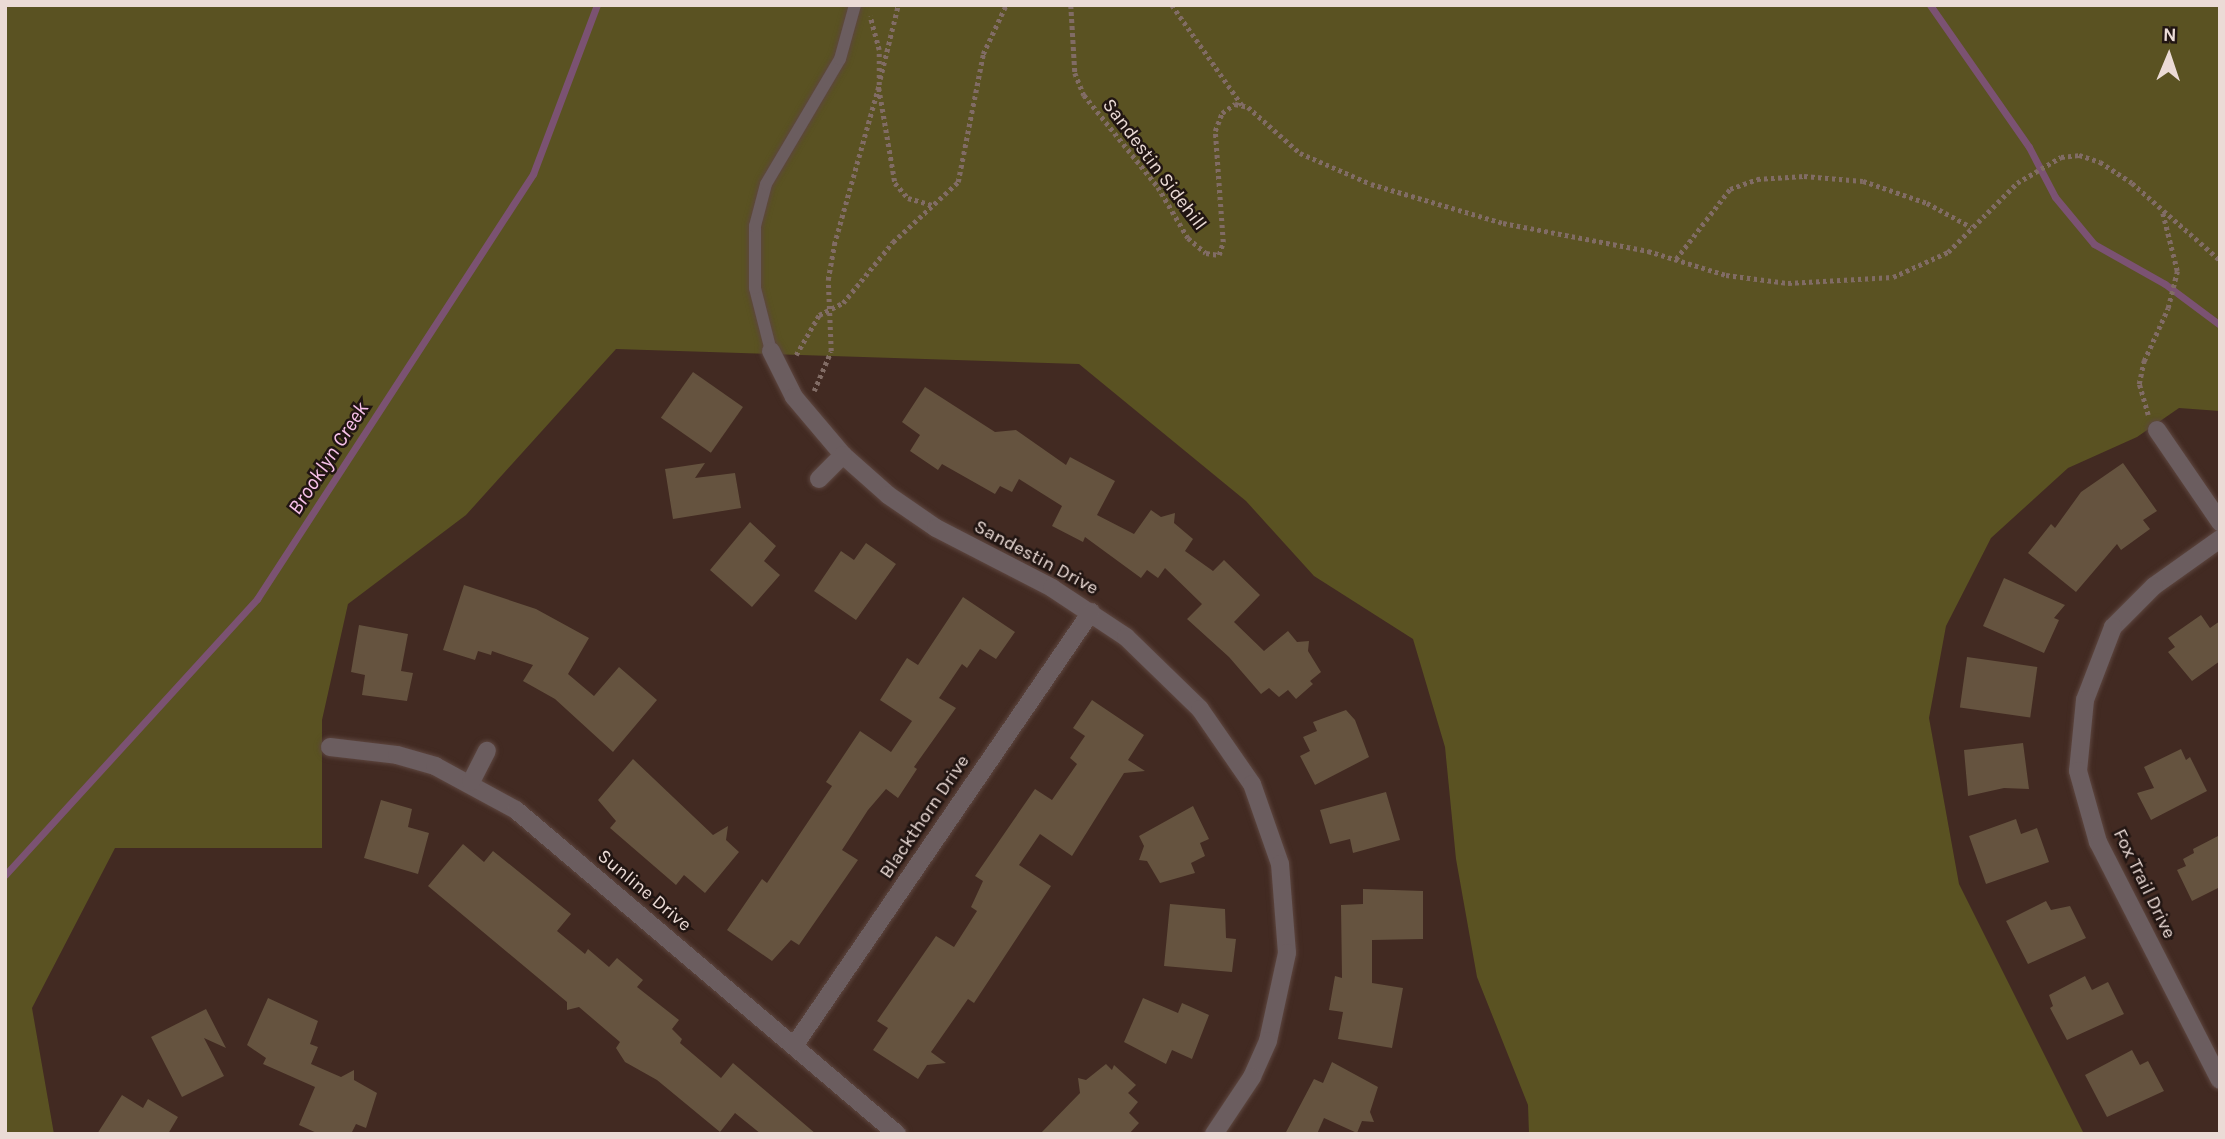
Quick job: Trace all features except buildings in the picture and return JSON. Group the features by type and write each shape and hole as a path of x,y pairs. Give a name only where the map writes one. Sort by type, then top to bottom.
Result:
{"street":[{"name":"Sandestin Drive","path":"771,351 780,375 803,408 844,455 888,495 936,528 1091,612 1168,675 1229,746 1268,821 1280,864 1287,908 1280,998 1252,1077 1214,1134"},
{"path":"2157,430 2220,522"},
{"path":"819,479 844,455"},
{"name":"Fox Trail Drive","path":"2220,539 2154,586 2113,627 2085,701 2078,771 2098,842 2220,1080"},
{"name":"Blackthorn Drive","path":"794,1046 1091,612"},
{"name":"Sunline Drive","path":"330,747 397,755 471,782 516,810 897,1134"},
{"path":"471,782 487,751"}],"lane":[{"path":"771,351 755,288 755,226 766,184 840,59 855,5"}],"path":[{"path":"867,5 878,50 879,85 895,183 908,198 933,205"},
{"path":"803,408 827,368 833,329 828,281 834,245 879,85 898,5"},
{"path":"780,375 820,315 843,303 893,242 958,182 983,54 1006,5"},
{"name":"Sandestin Sidehill","path":"1071,5 1075,73 1084,95 1158,187 1188,238 1206,253 1219,255 1223,243 1215,131 1222,113 1235,104 1242,106"},
{"path":"1172,5 1242,106 1300,153 1371,184 1516,226 1676,260 1726,275 1788,283 1893,277 1948,253 2017,183 2061,157 2079,155 2100,162 2220,260"},
{"path":"1676,260 1730,189 1757,179 1804,176 1863,181 1927,203 1972,227"},
{"path":"2157,430 2143,406 2139,384 2144,360 2175,292 2177,271 2162,210"}],"shaded area":[{"path":"5,5 2220,5 2220,411 2179,408 2137,437 2068,468 1991,538 1946,626 1929,718 1959,884 2084,1134 1529,1134 1528,1105 1477,977 1456,859 1445,747 1413,639 1314,576 1246,501 1079,364 616,349 466,515 348,604 322,720 322,848 115,848 32,1008 54,1134 5,1134"}],"waterway":[{"name":"Brooklyn Creek","path":"5,875 257,599 533,174 597,5"},
{"path":"1930,5 2029,147 2055,197 2094,244 2165,284 2220,325"}]}
